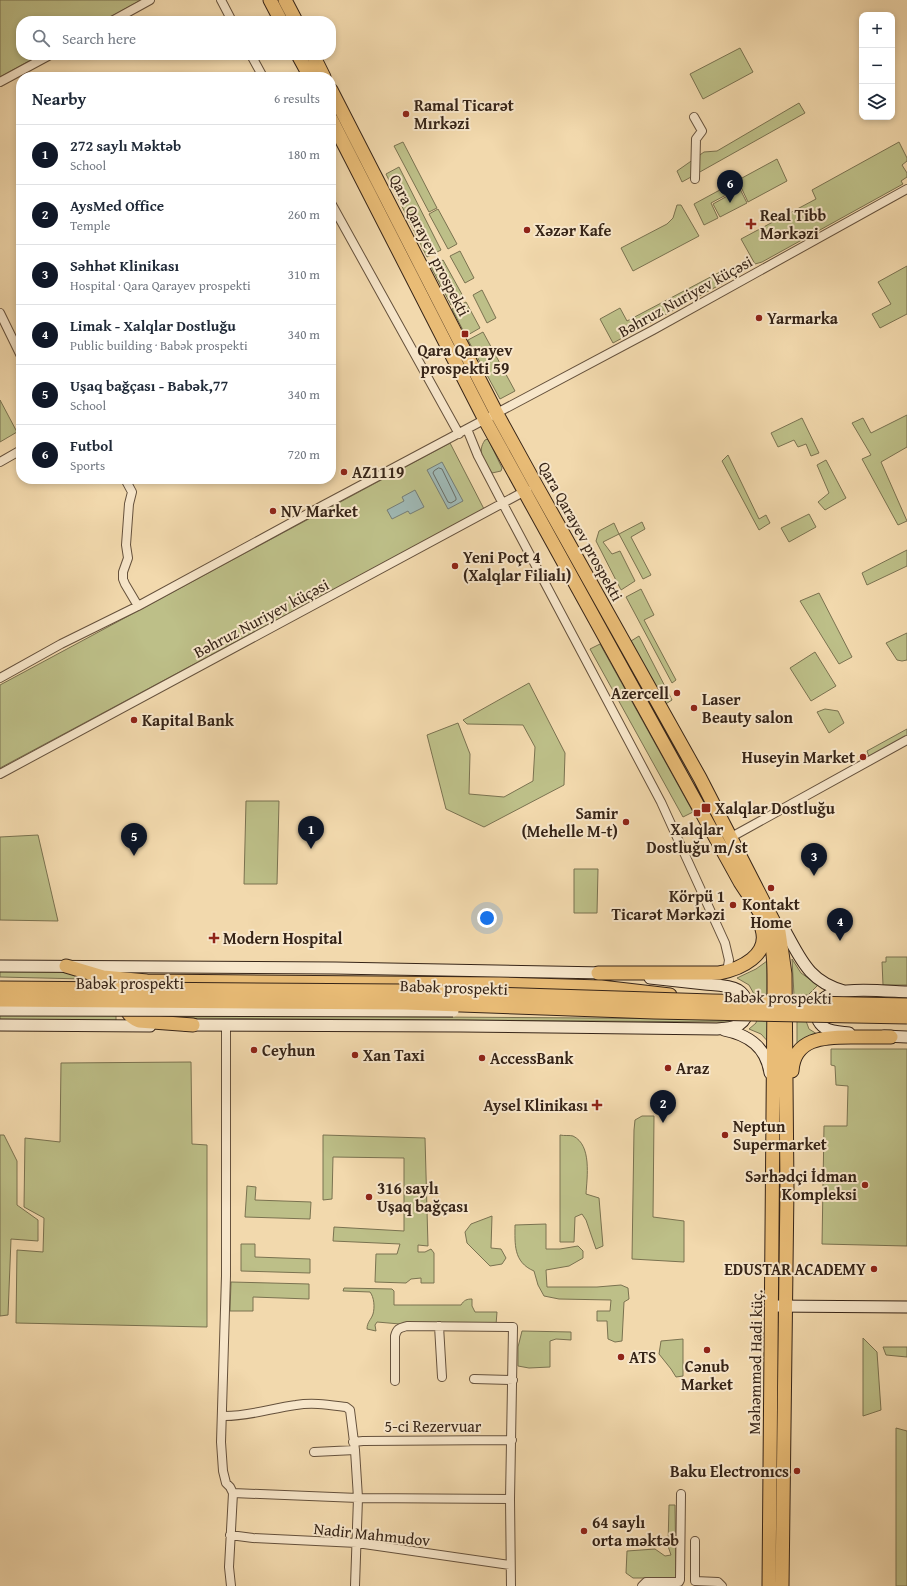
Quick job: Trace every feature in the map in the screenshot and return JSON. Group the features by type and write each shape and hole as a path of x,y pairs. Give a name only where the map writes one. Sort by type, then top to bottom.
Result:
{"main road":[{"path":"270,0 278,16"},
{"path":"285,0 293,16"},
{"path":"301,60 307,72"},
{"path":"316,60 322,72"},
{"name":"Qara Qarayev prospekti","path":"336,100 497,414 530,488 740,882 769,932 780,993"},
{"name":"Qara Qarayev prospekti","path":"336,129 485,420 530,488 696,771 746,866 779,932 785,967 780,993"},
{"path":"746,866 766,896 805,966 825,984 844,991"},
{"path":"598,972 719,973 741,967 750,961 760,951 764,940 762,928 740,882"},
{"path":"784,929 790,973 791,1163 787,1188"},
{"name":"Babək prospekti","path":"0,966 335,968 598,972 719,985 738,990 743,994 748,1004 746,1016 739,1025 732,1028 717,1029"},
{"path":"66,966 103,977 147,980 601,987 636,990 712,1001"},
{"path":"147,980 133,984 126,992 124,1007 131,1017 139,1021 194,1025"},
{"name":"Babək prospekti","path":"0,988 387,991 712,1001 857,1010 907,1017"},
{"path":"844,991 827,995 819,1002 816,1013 820,1024 825,1028 838,1032 891,1037"},
{"name":"Babək prospekti","path":"844,991 907,992"},
{"name":"Məhəmməd Hadi küç.","path":"769,1586 779,1306 787,1188 786,1030 780,993"},
{"name":"Məhəmməd Hadi küç.","path":"780,993 774,1096 779,1306 782,1586"},
{"name":"Babək prospekti","path":"0,1000 404,1002 654,1012 857,1010 907,1004"},
{"path":"0,1010 654,1012"},
{"path":"857,1010 907,1022"},
{"path":"0,1025 120,1027 194,1025 461,1026 717,1029 738,1033 760,1048 767,1058 774,1096"},
{"path":"791,1073 794,1058 797,1053 812,1042 828,1038 907,1037"},
{"path":"779,1306 907,1307"}],"street":[{"path":"121,16 150,0"},
{"path":"221,0 229,16"},
{"path":"19,72 41,60"},
{"path":"254,60 260,72"},
{"path":"0,82 16,73"},
{"path":"694,117 702,131 696,139 695,179"},
{"name":"Bəhruz Nuriyev küçəsi","path":"485,420 740,282 907,189"},
{"path":"336,212 459,434"},
{"path":"0,313 16,346"},
{"path":"0,678 61,644 138,606 322,506 485,420"},
{"path":"467,430 478,456 661,802 725,943 729,960 727,972"},
{"path":"0,462 16,453"},
{"path":"128,484 132,492 129,504 126,545 128,558 123,572 123,579 138,606"},
{"name":"Bəhruz Nuriyev küçəsi","path":"0,774 530,488"},
{"path":"736,835 907,740"},
{"path":"718,813 736,835 766,896"},
{"path":"226,1025 226,1276 222,1471 226,1483 233,1493 229,1567 231,1586"},
{"path":"395,1381 396,1331 400,1328 407,1326 513,1327 510,1499 511,1586"},
{"path":"439,1326 442,1377"},
{"path":"474,1379 513,1380"},
{"path":"222,1416 239,1415 296,1404 313,1403 346,1407 351,1413 358,1498 355,1586"},
{"name":"5-ci Rezervuar","path":"314,1452 354,1446 512,1440"},
{"path":"233,1493 358,1498 510,1499"},
{"path":"679,1582 681,1494"},
{"name":"Nadir Mahmudov","path":"230,1535 253,1538 357,1543 510,1565"},
{"path":"695,1541 695,1581"},
{"path":"642,1586 646,1582 695,1581 718,1582 722,1586"}],"green space":[{"path":"0,0 141,0 112,16 16,16 16,60 31,60 0,77"},
{"path":"740,48 753,72 703,99 690,74"},
{"path":"799,103 805,113 682,182 677,171 704,152 717,151"},
{"path":"403,142 437,208 429,212 394,146"},
{"path":"899,142 907,158 907,161 902,165 907,173 907,177 901,181 903,184 762,262 755,264 741,239 816,199 812,190"},
{"path":"777,159 787,181 748,202 741,187 711,203 718,218 704,225 694,204"},
{"path":"399,167 441,250 427,257 386,174"},
{"path":"740,189 747,203 720,217 713,204"},
{"path":"677,205 681,205 699,236 633,271 621,248 667,224 673,218"},
{"path":"438,209 457,244 448,249 429,214"},
{"path":"460,251 474,278 465,283 450,256"},
{"path":"443,260 464,298 451,305 431,267"},
{"path":"907,266 907,314 880,328 872,314 891,304 878,282"},
{"path":"720,272 725,282 613,343 600,319 620,308 627,321"},
{"path":"482,290 496,318 487,323 473,295"},
{"path":"466,302 480,328 466,336 452,309"},
{"path":"483,332 515,391 500,399 468,340"},
{"path":"0,400 16,433 0,442"},
{"path":"907,415 907,447 881,462 907,521 898,525 862,459 871,455 852,423 863,418 871,433"},
{"path":"802,418 819,453 811,456 806,444 798,447 794,440 778,447 771,433"},
{"path":"488,439 502,468 501,471 492,473 482,457 482,445 485,440"},
{"path":"450,443 484,509 0,768 0,685"},
{"path":"728,455 759,519 766,515 770,523 759,530 722,461"},
{"path":"826,460 846,498 825,510 818,502 829,493 817,465"},
{"path":"809,514 816,527 789,542 781,528"},
{"path":"642,522 645,529 631,537 651,575 643,579 619,534"},
{"path":"614,523 619,534 603,542 612,554 620,551 635,581 621,590 596,541 599,531"},
{"path":"907,550 907,566 867,585 862,573"},
{"path":"641,589 654,615 644,620 676,680 672,683 626,597"},
{"path":"819,593 852,657 839,664 800,601"},
{"path":"907,633 907,660 897,660 886,643"},
{"path":"639,636 672,700 664,705 631,641"},
{"path":"600,644 693,812 683,817 590,649"},
{"path":"815,652 836,686 811,701 790,668"},
{"path":"529,683 565,753 564,785 484,827 446,809 427,735 458,723 470,754 469,794 504,797 533,781 535,747 523,725 467,724 463,720"},
{"path":"825,709 838,711 844,723 829,733 817,712"},
{"path":"907,729 907,737 869,757 867,751"},
{"path":"246,801 279,801 277,884 244,884"},
{"path":"38,835 58,921 0,920 0,837"},
{"path":"574,869 598,869 597,913 574,913"},
{"path":"886,957 907,957 907,985 883,985 882,962 886,962"},
{"path":"792,959 801,973 818,985 808,995 794,995"},
{"path":"767,961 767,994 754,994 749,985 737,978 756,969"},
{"path":"0,971 63,971 84,979 0,977"},
{"path":"0,1015 116,1015 116,1022 0,1020"},
{"path":"135,1015 738,1019 735,1022 172,1018"},
{"path":"757,1019 771,1020 772,1046 761,1034 749,1029 756,1023"},
{"path":"797,1021 806,1021 809,1029 817,1034 797,1048"},
{"name":"Sərhədçi İdman Kompleksi","path":"831,1049 907,1049 907,1246 822,1244 824,1126 847,1126 848,1086 836,1085 835,1066 831,1065"},
{"path":"191,1062 192,1144 207,1145 207,1327 16,1323 17,1250 43,1252 44,1218 24,1207 25,1138 60,1142 61,1063"},
{"path":"642,1116 654,1116 653,1217 684,1221 684,1262 632,1259 634,1130 635,1120"},
{"path":"0,1135 4,1135 17,1161 17,1205 38,1220 38,1241 11,1239 8,1315 0,1316"},
{"path":"323,1135 425,1138 428,1246 418,1245 418,1252 425,1252 431,1249 434,1253 434,1283 421,1283 421,1278 411,1279 406,1283 375,1282 376,1254 397,1254 400,1244 333,1241 334,1227 404,1231 404,1158 333,1157 332,1199 323,1200"},
{"path":"560,1135 573,1136 579,1140 586,1154 586,1194 599,1198 603,1246 596,1249 586,1220 582,1214 575,1217 574,1242 560,1242"},
{"path":"247,1186 256,1187 255,1200 311,1202 310,1219 245,1217"},
{"path":"492,1216 491,1248 501,1249 506,1258 502,1264 490,1266 467,1243 465,1232 471,1224"},
{"path":"546,1224 546,1249 560,1249 578,1246 583,1251 583,1258 569,1266 546,1270 547,1287 597,1287 621,1285 628,1288 629,1299 624,1302 622,1341 615,1342 608,1339 607,1321 597,1321 597,1311 610,1311 611,1300 559,1299 544,1296 538,1285 534,1271 522,1263 515,1246 515,1225"},
{"path":"241,1244 255,1244 255,1257 310,1259 310,1273 241,1271"},
{"path":"231,1282 309,1284 309,1299 253,1297 253,1311 230,1311"},
{"path":"344,1288 392,1289 394,1291 394,1305 461,1305 466,1300 472,1299 472,1306 475,1312 497,1312 496,1325 400,1324 377,1322 375,1325 376,1331 367,1329 374,1311 374,1302 370,1292 343,1291"},
{"path":"522,1331 571,1332 571,1340 556,1339 550,1341 550,1367 529,1368 518,1366 518,1347"},
{"path":"863,1338 877,1352 881,1410 863,1416"},
{"path":"683,1339 683,1376 676,1377 659,1354 661,1341"},
{"path":"883,1347 907,1347 907,1357 886,1355"},
{"path":"896,1428 907,1431 907,1586 896,1586"},
{"path":"669,1505 675,1505 676,1578 633,1578 626,1573 627,1551 655,1549 665,1556 671,1555 668,1546"}],"water":[{"path":"442,462 463,501 448,509 427,470"},
{"path":"415,490 424,507 410,514 408,511 392,519 387,510 404,501 402,497"}],"place":[{"name":"Ramal Ticarət Mırkəzi","path":"406,114"},
{"name":"Futbol","path":"730,203"},
{"name":"Real Tibb Mərkəzi","path":"751,224"},
{"name":"Xəzər Kafe","path":"527,230"},
{"name":"Yarmarka","path":"759,318"},
{"name":"Qara Qarayev prospekti 59","path":"465,334"},
{"name":"AZ1119","path":"344,472"},
{"name":"NV Market","path":"273,511"},
{"name":"Yeni Poçt 4 (Xalqlar Filialı)","path":"455,566"},
{"name":"Azercell","path":"677,693"},
{"name":"Laser Beauty salon","path":"694,708"},
{"name":"Kapital Bank","path":"134,720"},
{"name":"Huseyin Market","path":"863,757"},
{"name":"Xalqlar Dostluğu","path":"706,808"},
{"name":"Xalqlar Dostluğu m/st","path":"697,813"},
{"name":"Samir (Mehelle M-t)","path":"626,822"},
{"name":"272 saylı Məktəb","path":"311,849"},
{"name":"Uşaq bağçası - Babək,77","path":"134,856"},
{"name":"Səhhət Klinikası","path":"814,876"},
{"name":"Kontakt Home","path":"771,888"},
{"name":"Körpü 1 Ticarət Mərkəzi","path":"733,905"},
{"name":"Modern Hospital","path":"214,938"},
{"name":"Limak - Xalqlar Dostluğu","path":"840,941"},
{"name":"Ceyhun","path":"254,1050"},
{"name":"Xan Taxi","path":"355,1055"},
{"name":"AccessBank","path":"482,1058"},
{"name":"Araz","path":"668,1068"},
{"name":"Aysel Klinikası","path":"597,1105"},
{"name":"AysMed Office","path":"663,1123"},
{"name":"Neptun Supermarket","path":"725,1135"},
{"name":"Sərhədçi İdman Kompleksi","path":"865,1185"},
{"name":"316 saylı Uşaq bağçası","path":"369,1197"},
{"name":"EDUSTAR ACADEMY","path":"874,1269"},
{"name":"Cənub Market","path":"707,1350"},
{"name":"ATS","path":"621,1357"},
{"name":"Baku Electronıcs","path":"797,1471"},
{"name":"64 saylı orta məktəb","path":"584,1531"}]}
